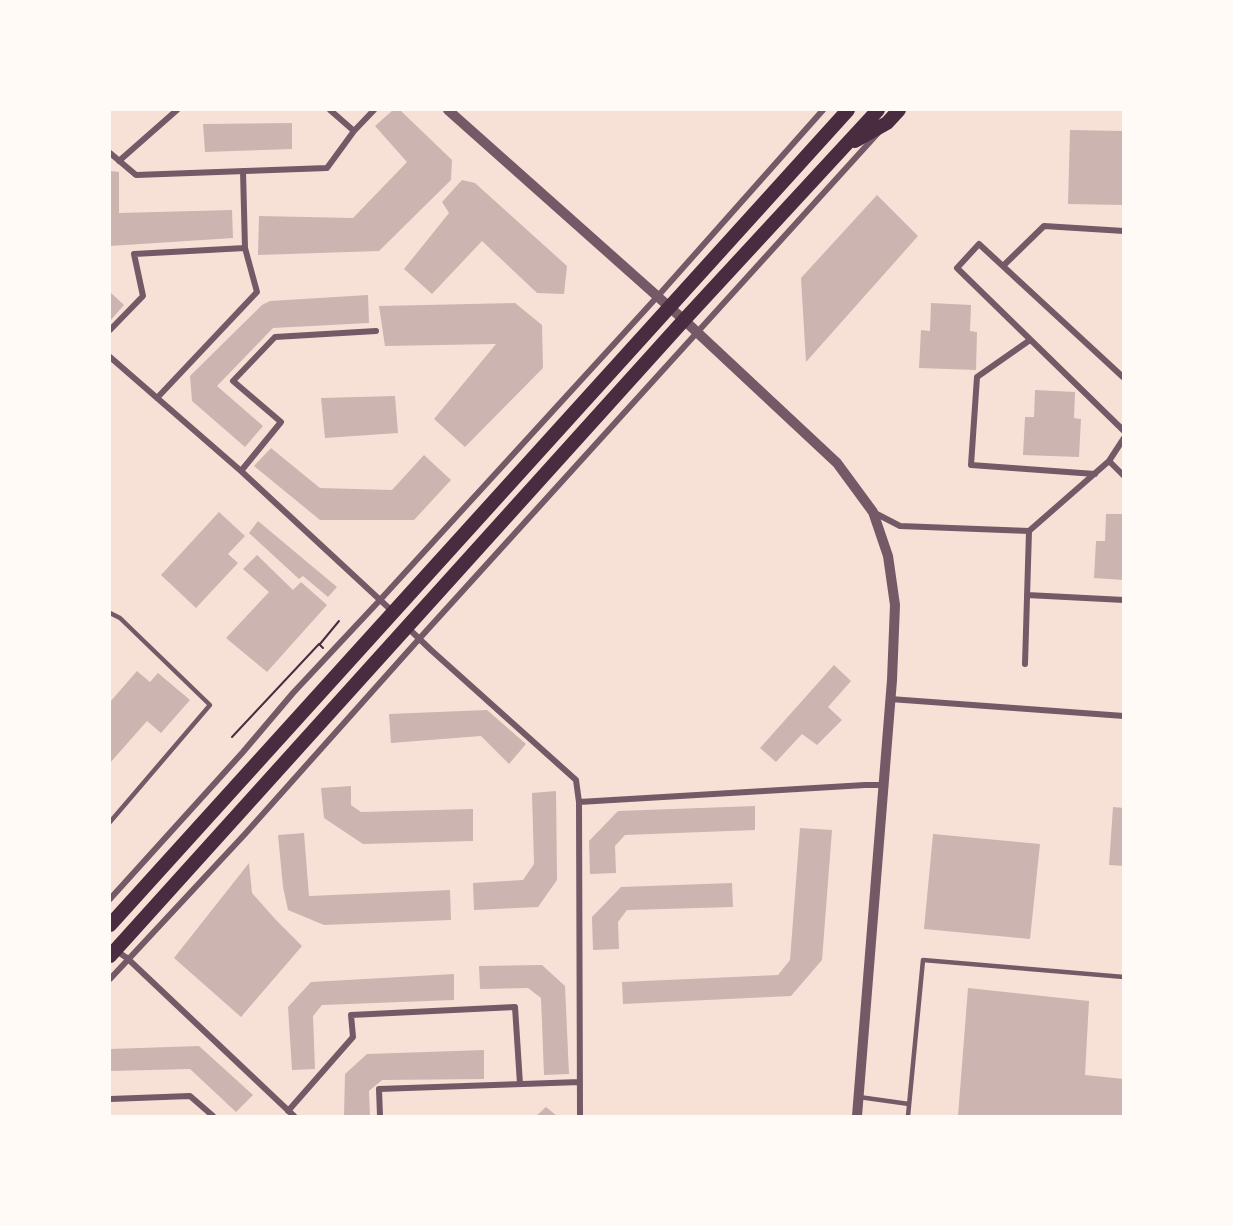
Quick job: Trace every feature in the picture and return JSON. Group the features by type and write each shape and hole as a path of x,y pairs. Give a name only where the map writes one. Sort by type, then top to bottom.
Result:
{"main road":[{"path":"110,925 848,110"},
{"path":"112,953 684,320 878,110"},
{"path":"845,147 887,123 899,110"}],"street":[{"path":"119,161 177,110"},
{"path":"330,110 354,131"},
{"path":"110,153 136,175 327,168 354,131 374,110"},
{"path":"448,110 684,320 837,463 873,512 888,556 895,605 890,699 857,1116"},
{"path":"110,899 243,752 293,693 657,297 823,110"},
{"path":"110,979 245,834 887,123"},
{"path":"157,398 257,292 245,248 243,171"},
{"path":"1003,266 1044,226 1124,231"},
{"path":"1124,378 979,243 957,268 1124,430"},
{"path":"110,330 143,296 134,255 245,248"},
{"path":"241,471 281,422 233,381 274,337 376,331"},
{"path":"1030,340 977,377 971,465 1095,474"},
{"path":"110,357 241,471 393,612"},
{"path":"873,512 900,526 1029,531 1109,461 1124,438"},
{"path":"1109,461 1124,476"},
{"path":"1025,664 1029,531"},
{"path":"1027,595 1124,600"},
{"path":"407,627 576,780 579,802 580,1116"},
{"path":"890,699 1124,716"},
{"path":"579,802 883,785"},
{"path":"112,953 128,958 294,1116"},
{"path":"288,1111 352,1037 351,1015 515,1007 520,1084"},
{"path":"380,1116 379,1089 580,1082"},
{"path":"110,1099 190,1096 213,1116"}],"lane":[{"path":"110,613 120,618 210,705 110,822"},
{"path":"908,1116 923,960 1124,977"},
{"path":"859,1097 909,1104"}],"path":[{"path":"319,644 339,621"}],"building":[{"path":"393,110 400,110 452,160 451,180 379,251 258,255 259,216 353,218 407,162 375,126"},
{"path":"292,123 292,149 205,152 203,124"},
{"path":"1070,130 1124,131 1124,205 1068,204"},
{"path":"110,171 119,172 119,213 232,210 233,238 110,246"},
{"path":"462,180 475,183 567,266 564,294 537,293 482,241 432,294 404,269 449,213 442,202"},
{"path":"877,195 918,236 806,362 801,278"},
{"path":"110,292 124,305 110,321"},
{"path":"368,295 369,323 273,328 217,386 263,426 245,447 192,401 190,376 262,305 270,301"},
{"path":"515,303 542,325 543,368 465,447 434,419 496,344 385,346 379,306"},
{"path":"931,303 971,305 970,331 977,332 976,370 919,368 921,330 930,331"},
{"path":"1035,390 1075,392 1074,418 1081,419 1079,457 1023,455 1025,417 1034,417"},
{"path":"395,396 398,433 325,438 321,398"},
{"path":"271,448 320,488 392,490 424,455 451,480 414,520 320,520 254,466"},
{"path":"219,512 245,536 228,554 238,563 196,608 161,575"},
{"path":"1106,514 1124,514 1124,580 1094,578 1096,541 1105,541"},
{"path":"258,521 337,587 328,597 303,576 299,579 249,533"},
{"path":"257,555 293,590 301,582 327,605 267,672 226,638 269,592 243,569"},
{"path":"834,665 851,681 828,707 842,720 817,745 802,734 776,762 760,748"},
{"path":"137,671 150,682 158,673 190,700 161,733 147,721 110,763 110,702"},
{"path":"487,710 526,744 509,764 481,736 391,743 389,714"},
{"path":"351,786 351,805 361,812 473,809 473,841 363,844 324,818 321,788"},
{"path":"556,791 557,880 538,907 474,910 473,883 523,880 534,864 532,793"},
{"path":"755,806 755,830 625,835 615,846 616,873 590,874 589,841 618,811"},
{"path":"1113,807 1124,808 1124,866 1109,865"},
{"path":"800,828 832,830 822,960 791,996 623,1004 622,982 778,975 790,960"},
{"path":"304,833 309,896 450,890 451,920 324,925 288,910 283,887 278,835"},
{"path":"933,834 1040,844 1030,939 924,929"},
{"path":"249,863 252,893 302,946 241,1017 174,958"},
{"path":"732,883 733,907 627,910 618,922 619,949 593,950 592,917 621,887"},
{"path":"542,965 565,986 569,1074 544,1075 541,998 528,988 480,989 479,966"},
{"path":"454,974 454,1000 322,1005 313,1016 315,1069 292,1070 288,1007 311,982"},
{"path":"968,988 1089,1001 1085,1075 1124,1079 1124,1116 958,1116"},
{"path":"199,1046 253,1095 236,1112 190,1069 110,1071 110,1049"},
{"path":"484,1050 484,1079 382,1080 369,1091 370,1116 344,1116 345,1074 367,1054"},
{"path":"546,1107 557,1116 536,1116"}]}
